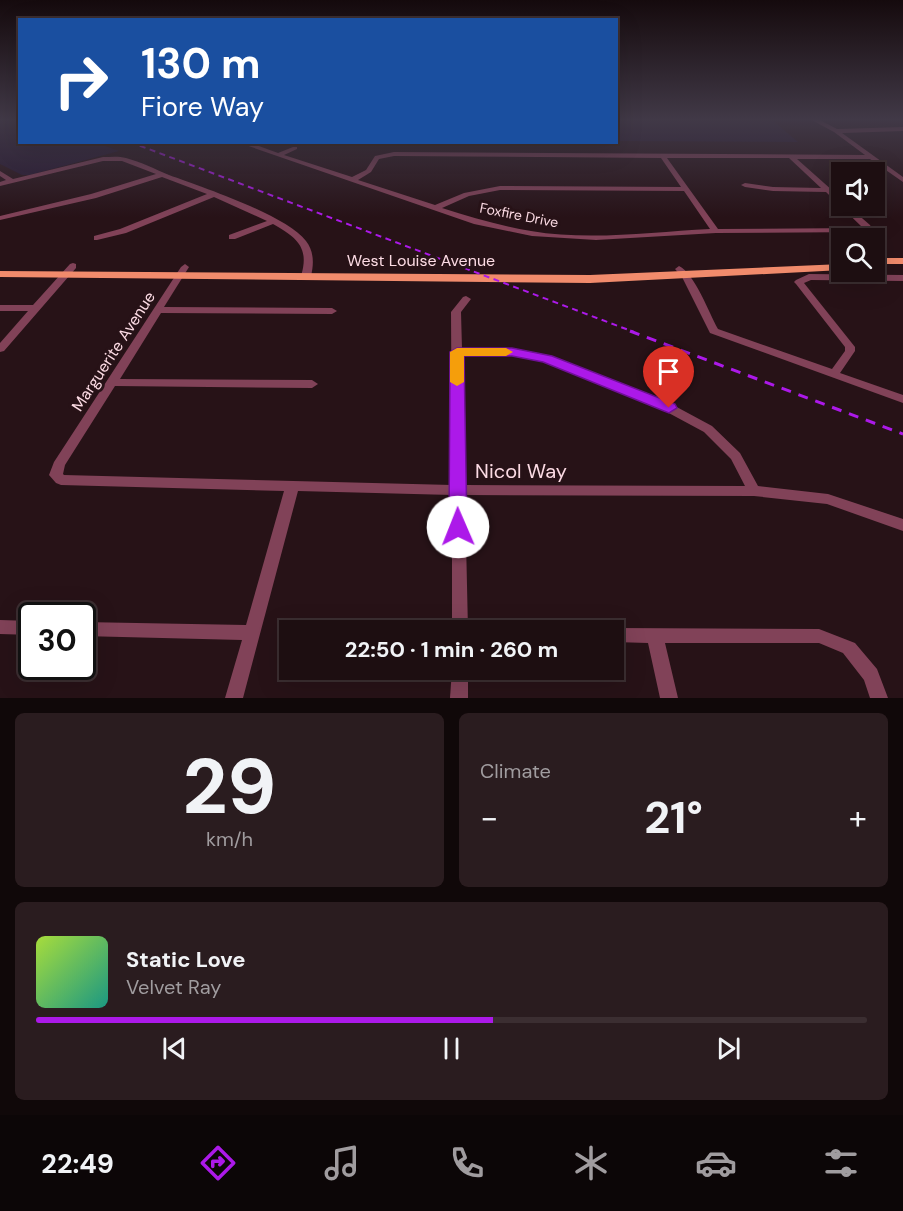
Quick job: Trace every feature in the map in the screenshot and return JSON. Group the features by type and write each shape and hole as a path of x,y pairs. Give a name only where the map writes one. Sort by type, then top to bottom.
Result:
{"main road":[{"name":"West Louise Avenue","path":"682,272 760,262 831,261"},
{"path":"885,261 903,261"},
{"name":"West Louise Avenue","path":"0,265 69,270 307,272 590,279 682,272 831,267"},
{"path":"885,268 903,268"},
{"name":"West Louise Avenue","path":"0,274 69,270"}],"street":[{"name":"Foxfire Drive","path":"268,152 500,228 554,237 596,238 716,231 866,230 867,226 856,216"},
{"path":"278,155 286,152"},
{"path":"864,152 903,180"},
{"path":"352,180 369,171 377,157 383,155 872,157"},
{"path":"662,155 716,231"},
{"path":"791,157 831,194"},
{"path":"0,184 96,160 116,158 274,220 294,233 302,242 309,257 307,272"},
{"path":"0,173 12,181"},
{"path":"0,218 93,196 160,175"},
{"path":"746,185 772,189 827,190"},
{"path":"435,208 448,200 471,192 500,188 685,189"},
{"path":"97,238 123,231 212,195"},
{"path":"232,237 274,220"},
{"path":"0,349 69,270"},
{"name":"Marguerite Avenue","path":"68,452 183,271"},
{"path":"682,272 714,331 903,399"},
{"path":"834,374 850,351 850,347 800,285 801,279 809,277 903,278"},
{"path":"460,620 456,312 466,299"},
{"path":"0,308 34,308"},
{"path":"159,310 332,311"},
{"path":"457,352 512,352 547,359 669,408 708,429 736,456 754,491"},
{"path":"112,382 312,384"},
{"name":"Nicol Way","path":"68,452 56,475 61,480 457,490 754,491 828,499 903,525"},
{"path":"234,698 292,487"},
{"path":"0,627 18,628"},
{"path":"96,629 252,633"},
{"path":"624,635 819,636 849,648 871,675 879,698"},
{"path":"655,636 669,698"},
{"path":"459,698 460,680"}],"shaded area":[{"path":"0,152 117,152 30,175 22,175 0,164"}],"railway":[{"path":"155,152 634,332"},
{"path":"630,331 903,434"}],"slow traffic":[{"path":"457,382 457,352 506,352"}],"route":[{"path":"458,527 457,352 512,352 547,359 669,408"}]}
